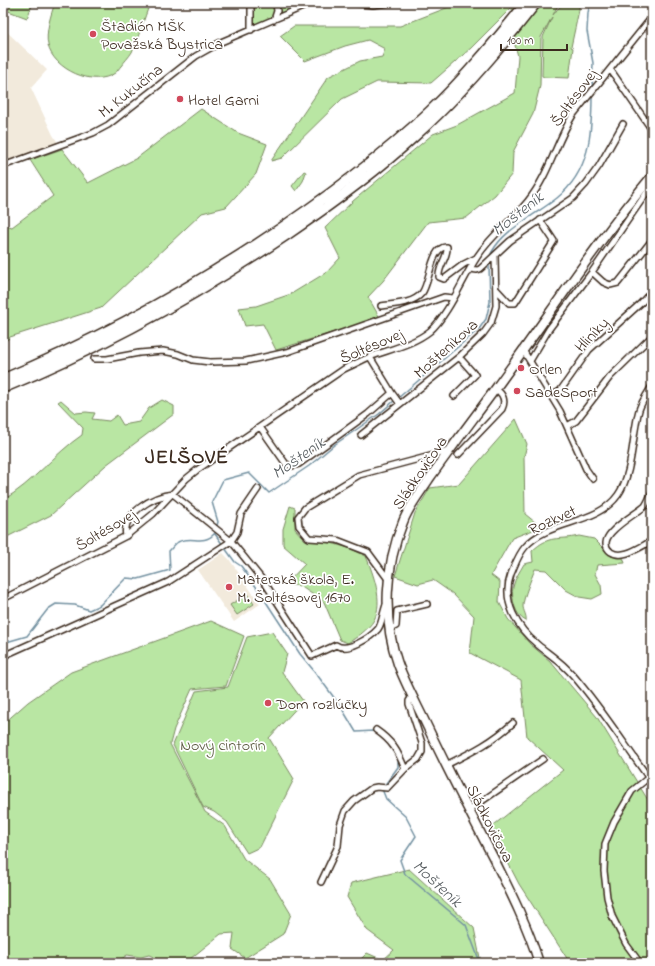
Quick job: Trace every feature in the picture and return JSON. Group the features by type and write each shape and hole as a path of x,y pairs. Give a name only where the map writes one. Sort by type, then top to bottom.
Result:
{"highway":[{"path":"3,388 83,351 157,314 245,262 318,213 365,178 415,136 454,99 492,51 526,3"},
{"path":"3,379 79,344 152,307 211,273 277,231 334,191 386,150 437,104 492,51 536,3"}],"main road":[{"name":"Sládkovičova","path":"539,963 519,909 412,697 398,663 390,629 388,601 389,580 396,544 404,518 415,499 619,217 652,176"}],"street":[{"path":"251,3 251,30"},
{"path":"274,20 277,11 276,3"},
{"name":"M. Kukučína","path":"3,166 93,133 108,125 196,56 215,45 312,3"},
{"path":"356,3 372,5 389,3"},
{"name":"Šoltésovej","path":"3,599 126,536 149,518 186,479 197,470 344,369 414,340 430,331 442,317 477,257 491,238 528,201 540,184 564,128 573,115 652,17"},
{"path":"610,69 652,130"},
{"path":"470,269 480,269 510,241 573,198 586,184 599,166 623,124"},
{"path":"530,361 549,329 592,272 652,185"},
{"path":"496,289 509,303 515,303 554,241 540,220"},
{"path":"592,272 603,282 610,285 618,283 652,240"},
{"path":"381,306 404,302 422,294 427,283 432,263 439,249 447,247 447,252 439,271 439,277 444,279 464,264 477,257"},
{"name":"Mošteníkova","path":"260,427 286,464 291,466 299,464 368,414 396,399 459,357 483,334 491,323 496,306 495,255"},
{"name":"Hliníky","path":"551,396 560,392 589,350 641,303 652,291"},
{"path":"94,360 107,360 139,353 163,351 178,354 193,360 210,362 246,361 287,352 444,297 453,298"},
{"path":"567,426 576,421 610,377 652,336"},
{"path":"523,350 551,396 567,426 586,469 593,479"},
{"path":"370,357 396,399"},
{"path":"454,396 475,375 459,357"},
{"name":"Rozkvet","path":"652,386 640,409 628,469 619,494 594,515 550,530 525,547 516,562 509,581 508,589 512,612 520,627 537,645 565,667 582,685 652,785"},
{"name":"Sládkovičova","path":"458,455 502,409 504,401 496,389"},
{"name":"Mošteníkova","path":"361,435 396,399"},
{"path":"389,580 368,552 337,540 309,538 299,526 298,517 306,508 359,475 449,451"},
{"path":"3,656 168,582 231,541 237,532 241,514 258,489"},
{"path":"652,492 646,505 617,526 611,532 606,541 607,547 612,552 624,554 652,541"},
{"path":"126,536 124,530 133,514 156,498 173,494 231,541 265,583 312,656 336,645 340,648 349,647 364,640 379,628 388,601"},
{"path":"390,629 396,626 397,611 427,604"},
{"name":"Sládkovičova","path":"321,882 338,846 340,825 345,811 354,801 372,788 387,788 405,769 418,759 422,752 422,743 409,704 412,697"},
{"path":"446,765 479,748 498,736 513,722"},
{"path":"376,730 388,739 400,754 405,769"},
{"path":"469,810 543,759"},
{"path":"640,963 626,944 612,916 607,897 604,871 606,844 614,822 632,791 648,778"}],"shaded area":[{"path":"3,28 47,70 31,88 53,135 62,149 3,169"},
{"name":"Materská škola, E. M. Šoltésovej 1670","path":"223,553 229,559 260,604 234,622 198,570"}],"green space":[{"path":"3,3 33,3 27,18 3,9"},
{"name":"Štadión MŠK Považská Bystrica","path":"55,3 150,3 131,54 116,72 106,77 96,78 76,74 58,62 51,54 47,35 50,18"},
{"path":"254,3 274,3 276,8 273,18 256,24 253,21"},
{"path":"277,3 298,6 277,16"},
{"path":"470,3 563,3 558,5 553,15 564,4 579,3 579,10 571,47 573,48 569,78 542,76 543,37 552,17 541,37 540,86 533,114 513,152 512,174 495,195 466,218 428,222 383,281 368,297 380,318 276,350 263,324 245,326 239,308 256,306 291,294 327,272 340,258 325,228 353,201 433,134 457,125 515,93 518,56 514,42 512,7 471,48 431,83 377,82 342,99 282,158 271,161 328,77 360,61 382,57 385,49 368,40 345,46 305,61 280,36 294,26 400,26 449,7"},
{"path":"201,109 238,133 267,144 256,174 226,207 202,213 101,308 10,337 3,344 3,224 12,227 53,196 30,160 62,149 88,183 137,158"},
{"path":"304,171 306,172 303,181 296,191 292,186"},
{"path":"61,400 76,413 95,413 92,419 109,421 117,415 123,425 139,422 149,408 162,400 174,406 174,414 106,465 51,515 3,539 3,500 34,477 82,435 83,428 58,402"},
{"path":"516,419 527,444 524,457 525,514 541,527 512,538 491,575 500,582 499,602 508,619 530,644 550,661 597,717 648,800 652,861 652,963 570,963 519,884 490,828 563,770 527,737 521,680 470,653 474,616 453,594 433,580 418,584 395,576 415,513 430,488 459,484"},
{"path":"290,506 295,508 295,529 305,540 331,543 349,548 366,556 372,571 378,596 377,613 369,627 348,643 340,640 324,602 300,586 286,584 305,564 283,545 283,529"},
{"path":"579,536 594,539 611,556 623,558 625,563 597,565 595,574 601,585 602,594 592,599 579,597 566,590 546,570 535,569 523,602 526,621 522,619 515,606 513,587 524,564 533,562 532,551 549,540"},
{"path":"247,594 254,604 237,615 230,605"},
{"path":"211,621 244,636 226,686 192,689 174,729 170,744 205,812 225,826 244,859 270,879 291,914 283,934 245,958 232,949 234,933 221,934 185,963 156,963 156,958 149,955 141,957 127,955 116,963 3,963 3,724 28,702 71,672"},
{"name":"Nový cintorín","path":"272,632 287,654 282,672 303,701 269,738 294,779 260,847 247,853 227,822 214,812 203,807 173,745 196,691 228,687 247,637"},
{"path":"409,869 474,928 481,963 357,963 367,953 383,960 394,950 367,930 347,897 351,883"}],"waterway":[{"name":"Mošteník","path":"590,3 587,31 593,63 592,88"},
{"name":"Mošteník","path":"489,258 495,246 508,233 557,198 576,176 583,164 590,137 592,94"},
{"name":"Mošteník","path":"398,398 479,329 486,319 490,302 489,264"},
{"name":"Mošteník","path":"216,528 218,522 212,502 223,480 249,473 269,493 309,466 334,445 379,414 395,400"},
{"name":"Mošteník","path":"215,531 215,534 223,545"},
{"path":"3,643 27,636 48,609 56,604 75,605 89,610 100,605 126,578 138,579 170,570 169,551 177,543 188,539 206,539 210,538 214,534"},
{"name":"Mošteník","path":"225,548 235,562 241,566 257,588 300,654 341,707 356,732 373,731 386,741"},
{"name":"Mošteník","path":"388,744 394,752"},
{"name":"Mošteník","path":"384,786 398,767 398,758"},
{"name":"Mošteník","path":"382,789 386,799 406,817 416,836 400,860 405,874 466,925 478,957 482,963"}],"place":[{"name":"Štadión MŠK Považská Bystrica","path":"93,34"},
{"name":"Hotel Garni","path":"180,99"},
{"name":"Orlen","path":"521,368"},
{"name":"SadeSport","path":"517,391"},
{"name":"Materská škola, E. M. Šoltésovej 1670","path":"229,587"},
{"name":"Dom rozlúčky","path":"268,703"}],"district":[{"name":"JELŠOVÉ","path":"187,456"}]}
